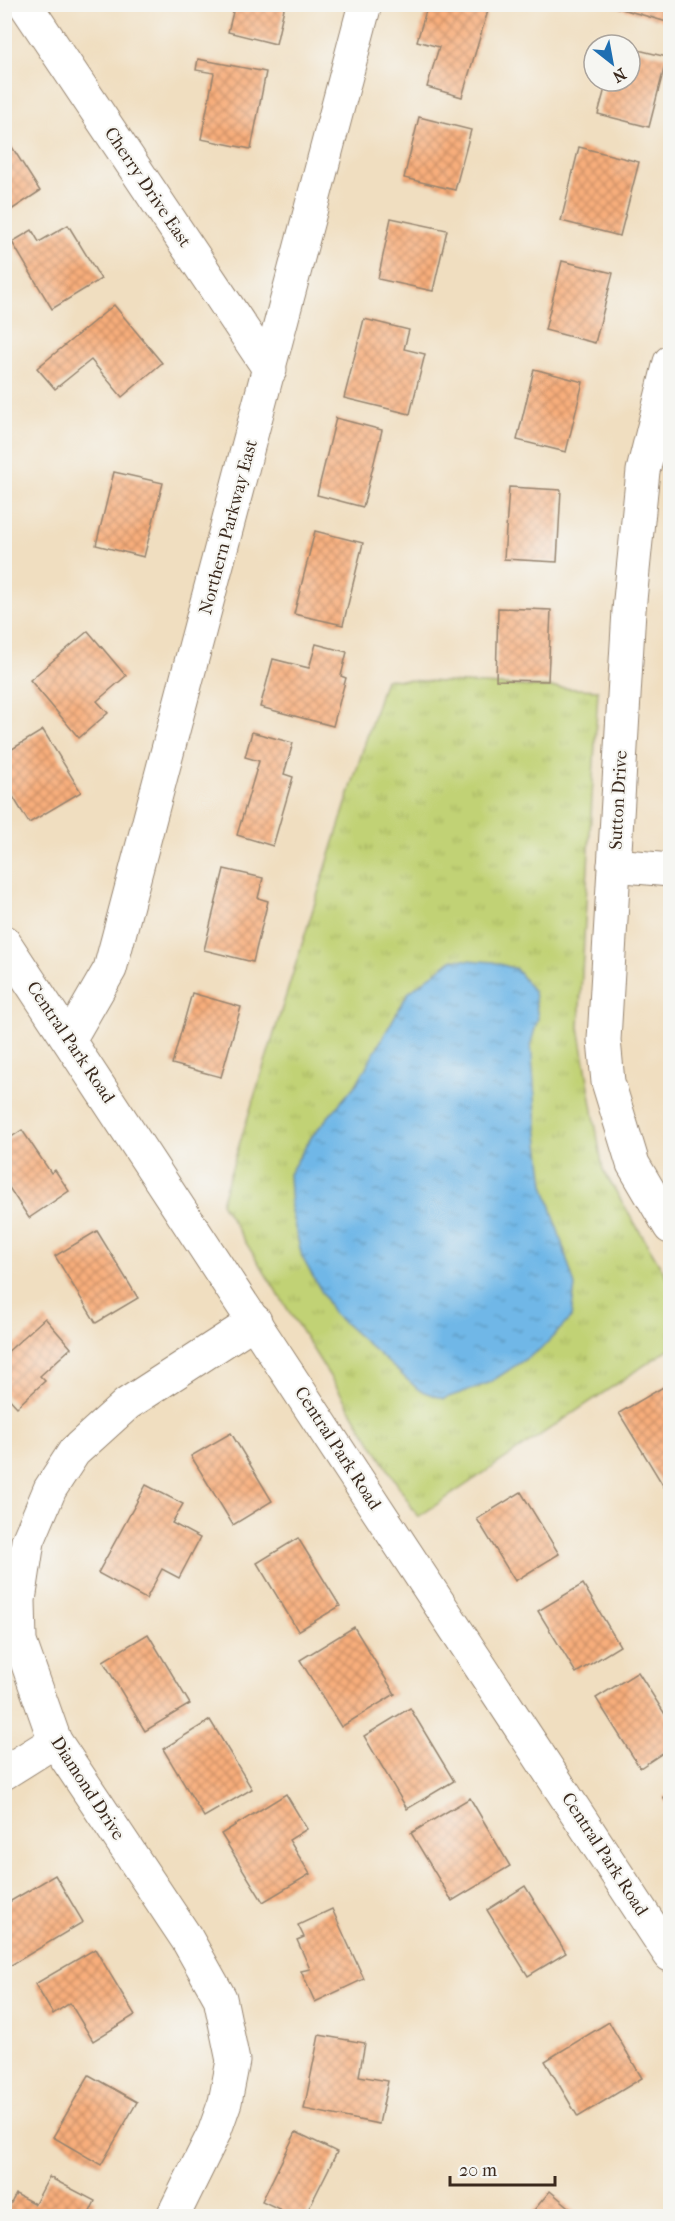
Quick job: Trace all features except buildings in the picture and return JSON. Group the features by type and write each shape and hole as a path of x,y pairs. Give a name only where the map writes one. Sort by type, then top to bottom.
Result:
{"street":[{"name":"Cherry Drive East","path":"25,4 270,370"},
{"name":"Northern Parkway East","path":"69,1040 110,969 365,4"},
{"name":"Sutton Drive","path":"670,362 643,471 629,610 604,1040 608,1082 633,1164 670,1227"},
{"path":"614,865 670,870"},
{"name":"Central Park Road","path":"4,942 670,1955"},
{"name":"Diamond Drive","path":"173,2217 214,2133 225,2102 233,2061 220,1998 187,1940 55,1741 20,1642 19,1600 28,1541 50,1489 74,1452 127,1404 255,1321"},
{"path":"4,1773 55,1741"}],"green space":[{"path":"385,679 598,690 579,1027 603,1170 670,1282 670,1348 418,1517 221,1203"}],"water":[{"path":"453,959 493,962 516,969 534,992 538,1018 531,1043 544,1184 575,1286 571,1318 541,1349 489,1383 443,1399 419,1390 334,1314 302,1257 291,1211 289,1174 312,1136 357,1083 408,993"}]}
